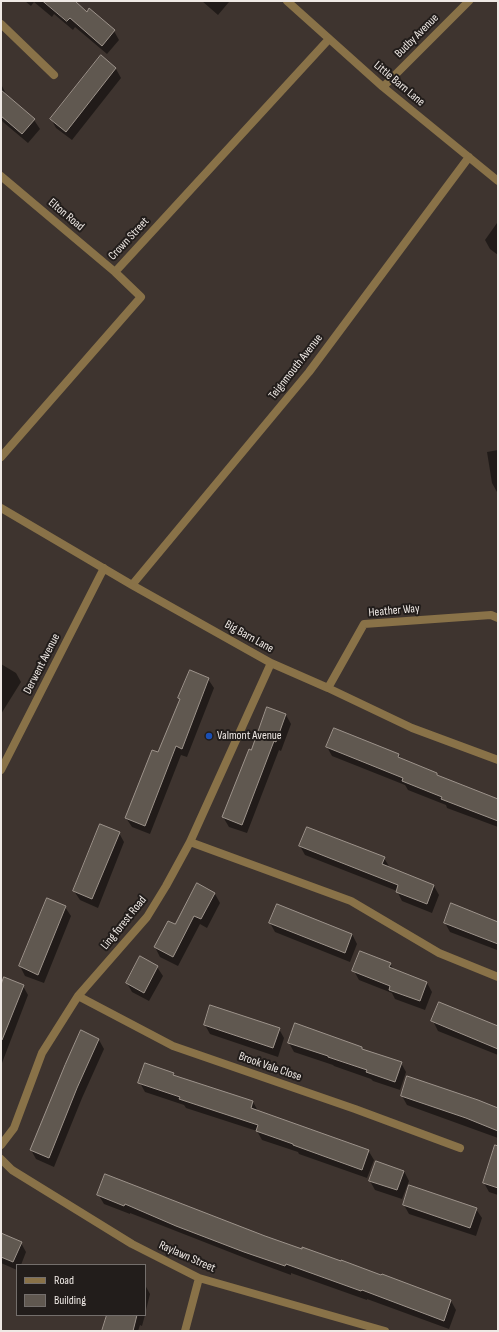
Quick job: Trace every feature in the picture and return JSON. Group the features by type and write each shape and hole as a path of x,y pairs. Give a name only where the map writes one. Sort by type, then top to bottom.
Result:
{"street":[{"name":"Little Barn Lane","path":"287,1 383,87 498,181"},
{"name":"Budby Avenue","path":"383,87 468,1"},
{"path":"1,24 54,75"},
{"name":"Crown Street","path":"1,457 141,296 115,272 329,39"},
{"name":"Teignmouth Avenue","path":"132,585 309,372 469,157"},
{"name":"Elton Road","path":"1,176 115,272"},
{"name":"Big Barn Lane","path":"1,508 132,585 271,662 412,728 498,760"},
{"name":"Derwent Avenue","path":"1,770 104,568"},
{"name":"Heather Way","path":"328,688 364,624 491,615 498,618"},
{"name":"Ling forest Road","path":"1,1145 14,1128 42,1053 78,996 147,917 166,886 190,842 271,662"},
{"path":"190,842 351,901 439,952 498,977"},
{"name":"Brook Vale Close","path":"78,996 173,1046 355,1109 460,1148"},
{"name":"Raylawn Street","path":"1,1159 12,1170 132,1244 199,1278 385,1331"},
{"path":"185,1331 199,1278"}],"building":[{"path":"43,1 75,1 87,12 89,8 115,30 102,46 70,18 67,21"},
{"path":"101,55 116,68 66,132 50,119"},
{"path":"1,90 35,119 22,134 1,116"},
{"path":"190,670 209,678 182,749 176,746 145,826 125,818 152,750 158,752 180,699 178,698"},
{"path":"267,707 286,714 276,742 274,741 242,825 222,817 249,749 251,750"},
{"path":"334,728 399,754 398,757 437,773 437,775 498,799 498,821 441,799 442,797 402,781 403,778 326,747"},
{"path":"100,824 120,832 92,899 73,891"},
{"path":"307,827 385,857 382,864 434,885 427,904 396,892 398,885 299,846"},
{"path":"197,883 215,893 201,919 194,916 173,957 154,947 168,921 175,924"},
{"path":"47,898 66,906 38,975 19,966"},
{"path":"451,903 498,922 498,944 444,923"},
{"path":"277,904 352,934 345,953 269,923"},
{"path":"360,951 391,963 389,967 427,982 420,1001 389,990 390,986 352,971"},
{"path":"140,956 158,966 144,993 126,983"},
{"path":"4,977 24,985 1,1040 1,985"},
{"path":"439,1002 498,1026 498,1049 431,1021"},
{"path":"210,1005 280,1028 273,1048 204,1025"},
{"path":"295,1023 362,1047 362,1049 402,1062 395,1082 366,1072 367,1070 288,1043"},
{"path":"81,1030 99,1039 77,1088 49,1158 30,1150"},
{"path":"145,1063 174,1073 173,1075 253,1101 251,1108 369,1150 362,1170 256,1131 258,1125 179,1099 180,1097 138,1083"},
{"path":"407,1076 498,1108 498,1131 466,1118 401,1096"},
{"path":"495,1145 498,1146 498,1188 483,1183"},
{"path":"376,1161 404,1171 397,1190 369,1181"},
{"path":"105,1174 265,1236 302,1249 302,1247 341,1260 381,1275 382,1274 451,1300 444,1321 362,1290 361,1291 286,1264 285,1266 244,1252 176,1226 125,1204 124,1206 97,1195"},
{"path":"409,1185 477,1208 470,1228 403,1205"},
{"path":"1,1233 22,1242 13,1262 1,1257"},
{"path":"107,1316 137,1316 133,1331 102,1331"}],"place":[{"name":"Valmont Avenue","path":"209,736"}]}
